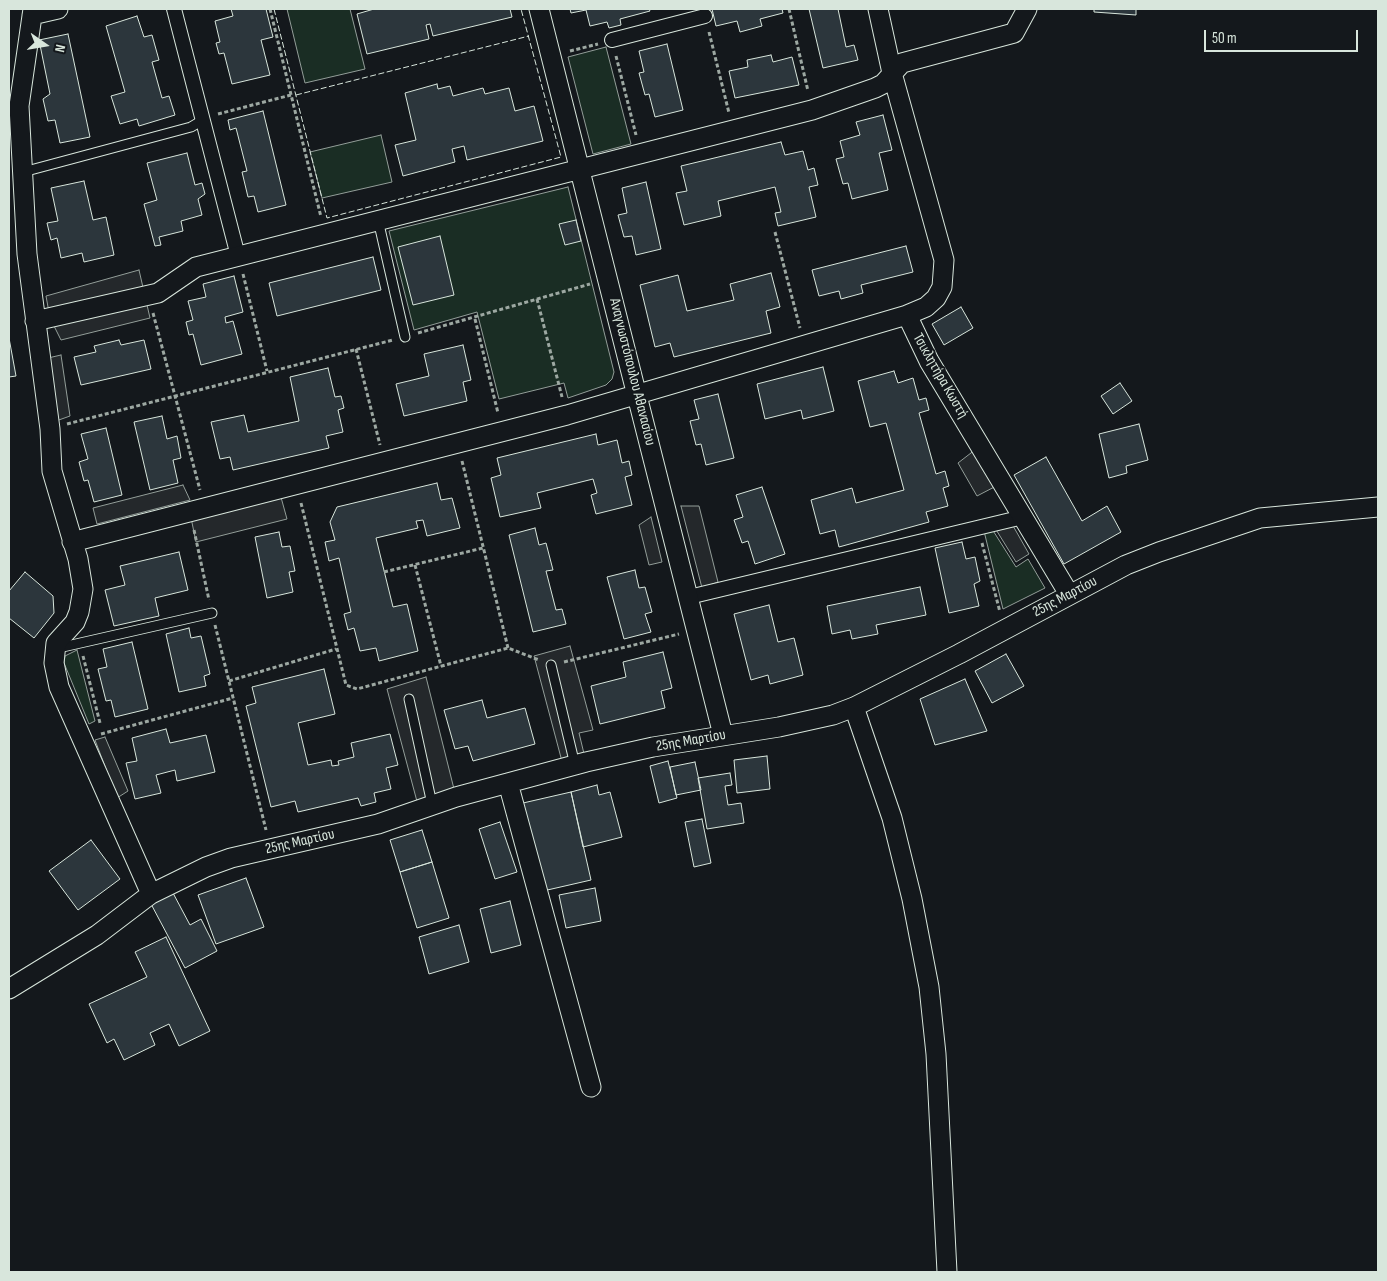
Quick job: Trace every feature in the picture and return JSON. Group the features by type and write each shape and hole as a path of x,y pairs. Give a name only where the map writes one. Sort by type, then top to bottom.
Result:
{"street":[{"path":"58,9 32,12 19,106 27,254 50,429 52,471 81,574 82,602 75,622 59,638 54,650 57,681 151,894"},
{"path":"174,9 238,256"},
{"name":"Αναγνωστόπουλου Αθανασίου","path":"539,9 723,735"},
{"name":"Τσικλητήρα Κωστή","path":"878,9 892,73 944,260 942,287 936,298 926,307 907,314 920,345 1069,594"},
{"path":"35,321 149,295 162,290 196,268 238,256 812,110 883,84 902,63 1014,32 1027,9"},
{"path":"612,40 705,16"},
{"path":"72,542 297,486 566,415 907,314"},
{"name":"25ης Μαρτίου","path":"9,989 97,935 151,894 206,867 271,848 378,824 432,804 575,765 637,750 808,721 854,707 1139,559 1260,518 1378,507"},
{"path":"689,597 1023,517"},
{"path":"854,707 892,818 912,899 929,987 936,1054 947,1272"},
{"path":"508,783 590,1087"}],"lane":[{"path":"23,172 191,127 203,120"},
{"path":"378,220 406,337"},
{"path":"54,650 212,612"},
{"path":"551,665 575,765"},
{"path":"409,699 432,804"}],"path":[{"path":"270,9 325,233"},
{"path":"789,9 812,110"},
{"path":"705,16 733,131"},
{"path":"551,55 612,40 641,155"},
{"path":"203,120 291,95"},
{"path":"775,232 804,344"},
{"path":"238,256 267,371"},
{"path":"50,429 174,395 475,319 490,312 608,279"},
{"path":"149,295 174,395 198,511 212,612 271,848"},
{"path":"537,299 566,415"},
{"path":"475,319 503,432"},
{"path":"356,349 384,462"},
{"path":"457,443 508,648"},
{"path":"297,486 346,685 357,688 508,648 551,665 697,630"},
{"path":"978,528 1005,630"},
{"path":"384,572 483,548"},
{"path":"415,565 441,666"},
{"path":"80,643 100,723"},
{"path":"229,681 336,649"},
{"path":"82,739 233,698"}],"green space":[{"path":"287,9 350,9 365,69 305,83"},
{"path":"606,47 631,144 593,154 568,57"},
{"path":"381,135 392,182 322,198 310,152"},
{"path":"568,187 614,372 612,379 606,385 568,398 564,383 499,399 477,312 414,330 389,231"},
{"path":"992,529 1016,567 1028,559 1045,588 1003,609 984,531"},
{"path":"77,650 95,721 89,724 64,663 65,656"}],"shaded area":[{"path":"139,270 150,318 61,340 50,318 46,296"},
{"path":"61,355 70,416 56,421 48,358"},
{"path":"980,446 1002,483 977,496 958,463"},
{"path":"183,485 190,500 97,524 93,508"},
{"path":"279,490 287,519 196,542 190,513"},
{"path":"681,506 699,506 718,582 702,588"},
{"path":"651,517 662,562 649,565 639,525"},
{"path":"1012,524 1029,554 1016,562 995,528"},
{"path":"570,646 593,730 579,733 586,762 564,769 534,656"},
{"path":"426,677 456,797 419,809 387,689"},
{"path":"105,737 128,791 117,798 95,740"}],"building":[{"path":"231,9 266,9 273,37 261,40 270,75 232,84 224,53 219,54 216,43 220,42 215,21 233,16"},
{"path":"374,9 510,9 512,17 433,36 430,24 426,25 429,39 367,54 357,14"},
{"path":"570,9 649,9 650,11 620,19 621,25 609,28 607,22 590,26 586,10 571,13"},
{"path":"712,9 782,9 783,13 760,19 762,26 740,32 737,21 716,26"},
{"path":"809,9 838,9 846,47 854,45 858,60 823,68"},
{"path":"1094,9 1136,9 1136,15 1094,12"},
{"path":"137,16 144,37 152,35 159,60 152,62 162,98 169,96 175,115 139,126 137,119 120,124 111,96 125,92 106,26"},
{"path":"68,34 90,137 60,143 55,120 48,121 43,99 50,94 39,40"},
{"path":"667,44 683,110 655,117 649,94 645,95 639,73 644,72 639,51"},
{"path":"771,55 773,62 792,57 799,85 735,98 729,71 748,67 747,60"},
{"path":"437,84 438,89 450,86 453,96 483,88 485,94 509,88 515,111 534,106 543,141 467,160 464,146 452,149 455,162 403,176 395,145 416,140 405,93"},
{"path":"263,111 286,205 258,212 254,196 248,197 242,172 247,171 236,128 230,130 228,120"},
{"path":"883,115 892,150 879,153 888,190 852,199 848,183 843,184 836,159 844,157 840,141 860,135 856,122"},
{"path":"781,142 785,155 803,151 808,170 814,168 818,185 809,187 816,217 778,226 775,213 781,212 775,187 718,201 721,216 684,225 676,193 687,191 681,166"},
{"path":"187,153 195,185 202,183 205,194 198,199 202,215 181,221 183,231 159,237 161,245 155,246 144,204 157,200 147,163"},
{"path":"84,181 93,220 106,217 114,255 84,262 82,253 61,258 57,238 51,240 47,223 58,221 51,188"},
{"path":"646,182 661,249 636,255 632,236 624,237 618,215 627,213 622,188"},
{"path":"576,220 581,241 565,245 559,224"},
{"path":"440,236 454,295 413,305 398,247"},
{"path":"906,246 913,272 861,285 863,293 841,299 839,291 819,296 812,270"},
{"path":"373,257 381,290 277,316 269,283"},
{"path":"771,273 780,307 766,311 771,333 674,357 670,343 655,347 640,285 678,275 687,311 734,300 730,284"},
{"path":"234,276 243,312 225,317 226,323 233,321 242,354 201,365 193,334 189,335 186,322 193,320 188,301 206,297 203,284"},
{"path":"961,307 973,328 944,345 932,324"},
{"path":"9,338 16,376 9,377"},
{"path":"119,340 121,345 144,340 151,369 81,385 74,357 96,352 94,346"},
{"path":"463,345 471,380 463,382 467,401 404,416 396,384 429,376 424,354"},
{"path":"823,367 834,411 803,419 801,410 765,419 757,384"},
{"path":"328,368 335,397 341,396 344,408 338,410 343,432 326,436 329,448 233,470 230,457 220,459 211,422 244,415 248,432 299,421 290,377"},
{"path":"894,371 898,383 913,378 919,400 926,398 929,410 919,413 936,474 945,471 949,486 943,488 948,506 926,512 929,522 839,547 835,530 820,534 811,500 852,488 856,503 904,490 886,423 870,427 858,381"},
{"path":"1120,383 1132,401 1113,414 1101,396"},
{"path":"718,394 734,458 706,465 701,444 696,445 690,421 699,419 694,400"},
{"path":"162,416 167,439 177,436 181,458 173,460 178,483 150,490 134,422"},
{"path":"1139,424 1148,460 1126,466 1127,473 1109,478 1099,434"},
{"path":"106,428 122,495 94,502 88,480 84,481 79,462 88,459 81,434"},
{"path":"596,434 598,445 617,440 622,463 629,461 632,475 625,477 632,505 596,514 591,495 597,493 593,479 537,493 541,508 500,517 491,478 501,475 497,458"},
{"path":"1046,457 1082,521 1107,506 1121,532 1064,564 1014,475"},
{"path":"437,483 441,500 452,498 460,528 427,536 423,520 416,521 418,528 376,538 393,607 407,604 418,651 379,661 376,648 360,651 354,628 348,630 344,614 351,612 339,558 329,561 325,542 335,540 330,522 337,507"},
{"path":"762,487 785,554 755,564 748,541 742,543 734,520 743,517 736,495"},
{"path":"535,528 539,545 546,543 553,570 546,571 556,610 562,609 566,624 533,632 509,535"},
{"path":"279,532 282,547 290,546 295,571 289,572 293,592 267,598 255,537"},
{"path":"962,542 966,559 975,557 980,581 974,584 979,606 949,613 935,548"},
{"path":"179,552 188,590 155,598 159,616 114,626 105,590 125,585 120,566"},
{"path":"635,570 639,588 645,587 652,612 645,614 651,632 624,639 607,577"},
{"path":"25,572 53,596 54,613 34,638 9,618 9,591"},
{"path":"920,587 926,615 876,625 878,634 852,639 850,630 832,634 827,606"},
{"path":"769,605 778,642 794,638 803,675 770,684 768,675 751,680 734,614"},
{"path":"189,628 191,638 201,636 210,674 204,676 206,686 179,692 166,634"},
{"path":"132,642 148,709 115,717 111,700 106,701 98,669 107,667 103,649"},
{"path":"663,652 672,688 661,691 665,708 600,724 591,686 626,677 623,662"},
{"path":"1006,654 1024,686 992,703 975,671"},
{"path":"324,669 335,714 298,723 308,765 331,760 332,766 339,765 338,761 354,757 351,743 390,734 398,765 386,768 391,789 374,793 376,802 361,806 358,798 298,812 295,801 271,807 246,706 256,703 252,687"},
{"path":"965,679 987,731 935,745 920,699"},
{"path":"482,700 487,718 525,708 535,744 473,761 468,746 455,749 444,710"},
{"path":"166,729 170,743 206,735 215,772 177,781 175,770 156,775 161,793 135,799 126,763 137,761 132,738"},
{"path":"767,756 770,789 737,793 734,760"},
{"path":"668,761 677,798 659,803 650,766"},
{"path":"695,762 701,790 676,795 670,767"},
{"path":"730,773 732,785 725,786 728,805 741,803 744,823 707,829 698,778"},
{"path":"597,785 599,795 610,792 622,837 583,847 571,792"},
{"path":"571,792 591,880 543,891 523,803"},
{"path":"702,819 711,863 694,867 685,822"},
{"path":"500,822 517,872 495,879 479,829"},
{"path":"422,830 432,862 400,872 390,840"},
{"path":"91,840 120,879 78,910 49,871"},
{"path":"432,862 449,918 417,928 400,872"},
{"path":"246,878 264,927 216,944 198,895"},
{"path":"595,888 601,921 566,928 559,895"},
{"path":"173,893 190,925 201,919 217,951 185,968 151,904"},
{"path":"510,901 521,945 491,953 480,909"},
{"path":"459,925 469,962 429,974 419,937"},
{"path":"166,937 210,1031 179,1046 169,1024 150,1033 155,1045 124,1060 114,1039 107,1043 89,1004 147,977 135,952"}],"fence":[{"path":"274,9 327,218 561,157 521,9"},
{"path":"296,95 529,36"}]}
